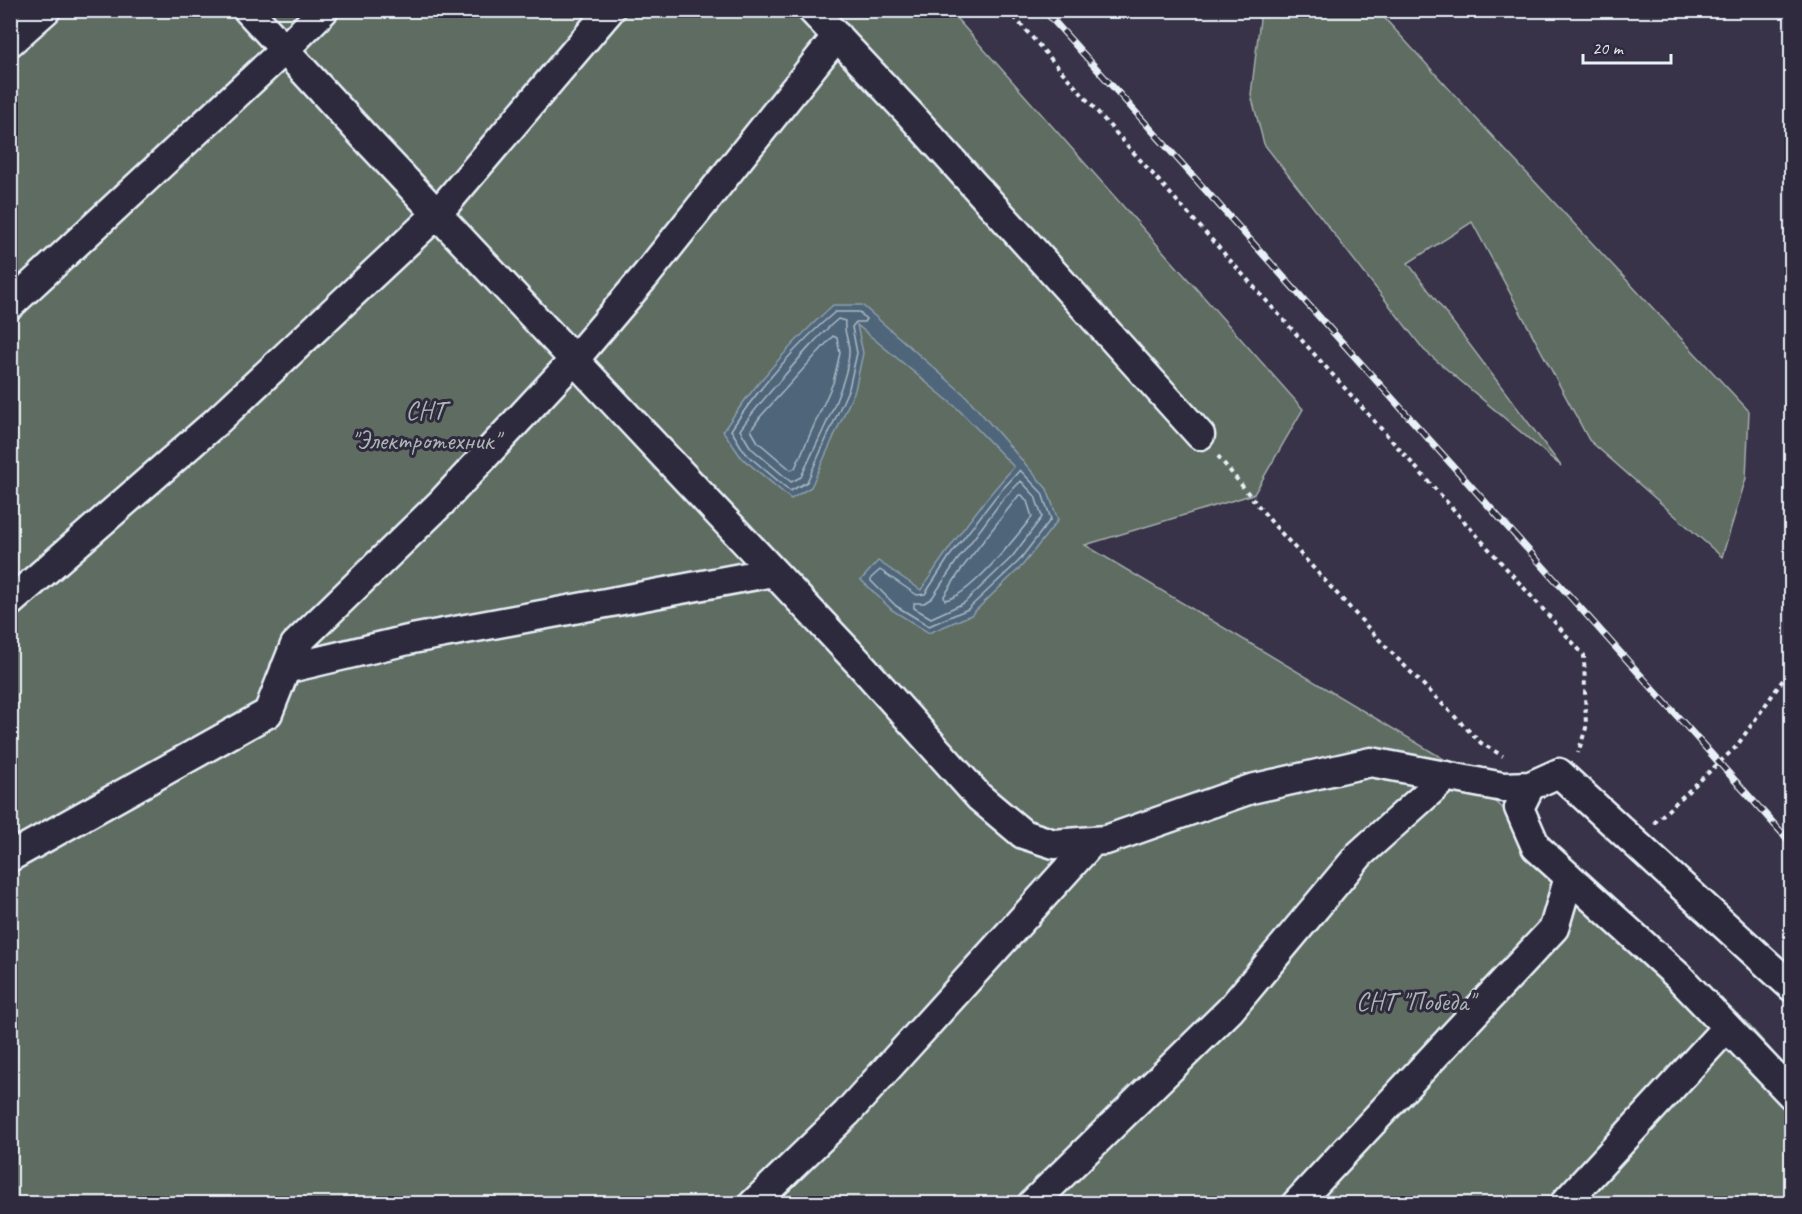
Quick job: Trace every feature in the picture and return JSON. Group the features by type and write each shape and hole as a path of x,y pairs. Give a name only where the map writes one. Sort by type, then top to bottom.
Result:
{"street":[{"path":"10,42 46,10"},
{"path":"248,10 861,665 979,797 1023,834 1054,844 1106,840 1251,789 1371,762 1503,787 1547,782 1633,842 1791,987"},
{"path":"10,305 324,10"},
{"path":"10,603 216,422 437,214 610,10"},
{"path":"812,10 916,120 1200,435"},
{"path":"10,857 267,713 295,645 441,503 574,360 647,274 837,36"},
{"path":"285,669 412,639 773,572"},
{"path":"1032,1203 1230,1010 1360,854 1447,776"},
{"path":"1547,782 1519,808 1536,847 1678,976 1791,1095"},
{"path":"753,1203 847,1113 1093,841"},
{"path":"1296,1203 1554,928 1569,877"},
{"path":"1564,1203 1727,1027"}],"path":[{"path":"1008,10 1584,655 1586,728 1547,782 1480,742 1385,646 1274,525 1200,435"},
{"path":"1633,842 1736,747 1791,667"}],"green space":[{"path":"10,11 950,11 1303,409 1254,494 1085,545 1454,765 1744,1020 1791,1072 1791,1203 11,1203"},
{"path":"1252,11 1378,11 1749,411 1746,478 1722,557 1589,440 1472,222 1408,263 1561,466 1424,350 1264,144 1251,95 1260,19"}],"water":[{"path":"833,305 862,305 966,396 1047,489 1058,520 1022,566 971,615 929,633 892,610 861,580 878,561 921,590 965,527 1014,467 957,408 857,325 863,353 855,390 811,487 791,499 741,457 723,431 774,365"}],"railway":[{"path":"1044,10 1792,844"}],"park label":[{"name":"СНТ \"Электротехник\"","path":"425,424"},
{"name":"СНТ \"Победа\"","path":"1415,1001"}]}
